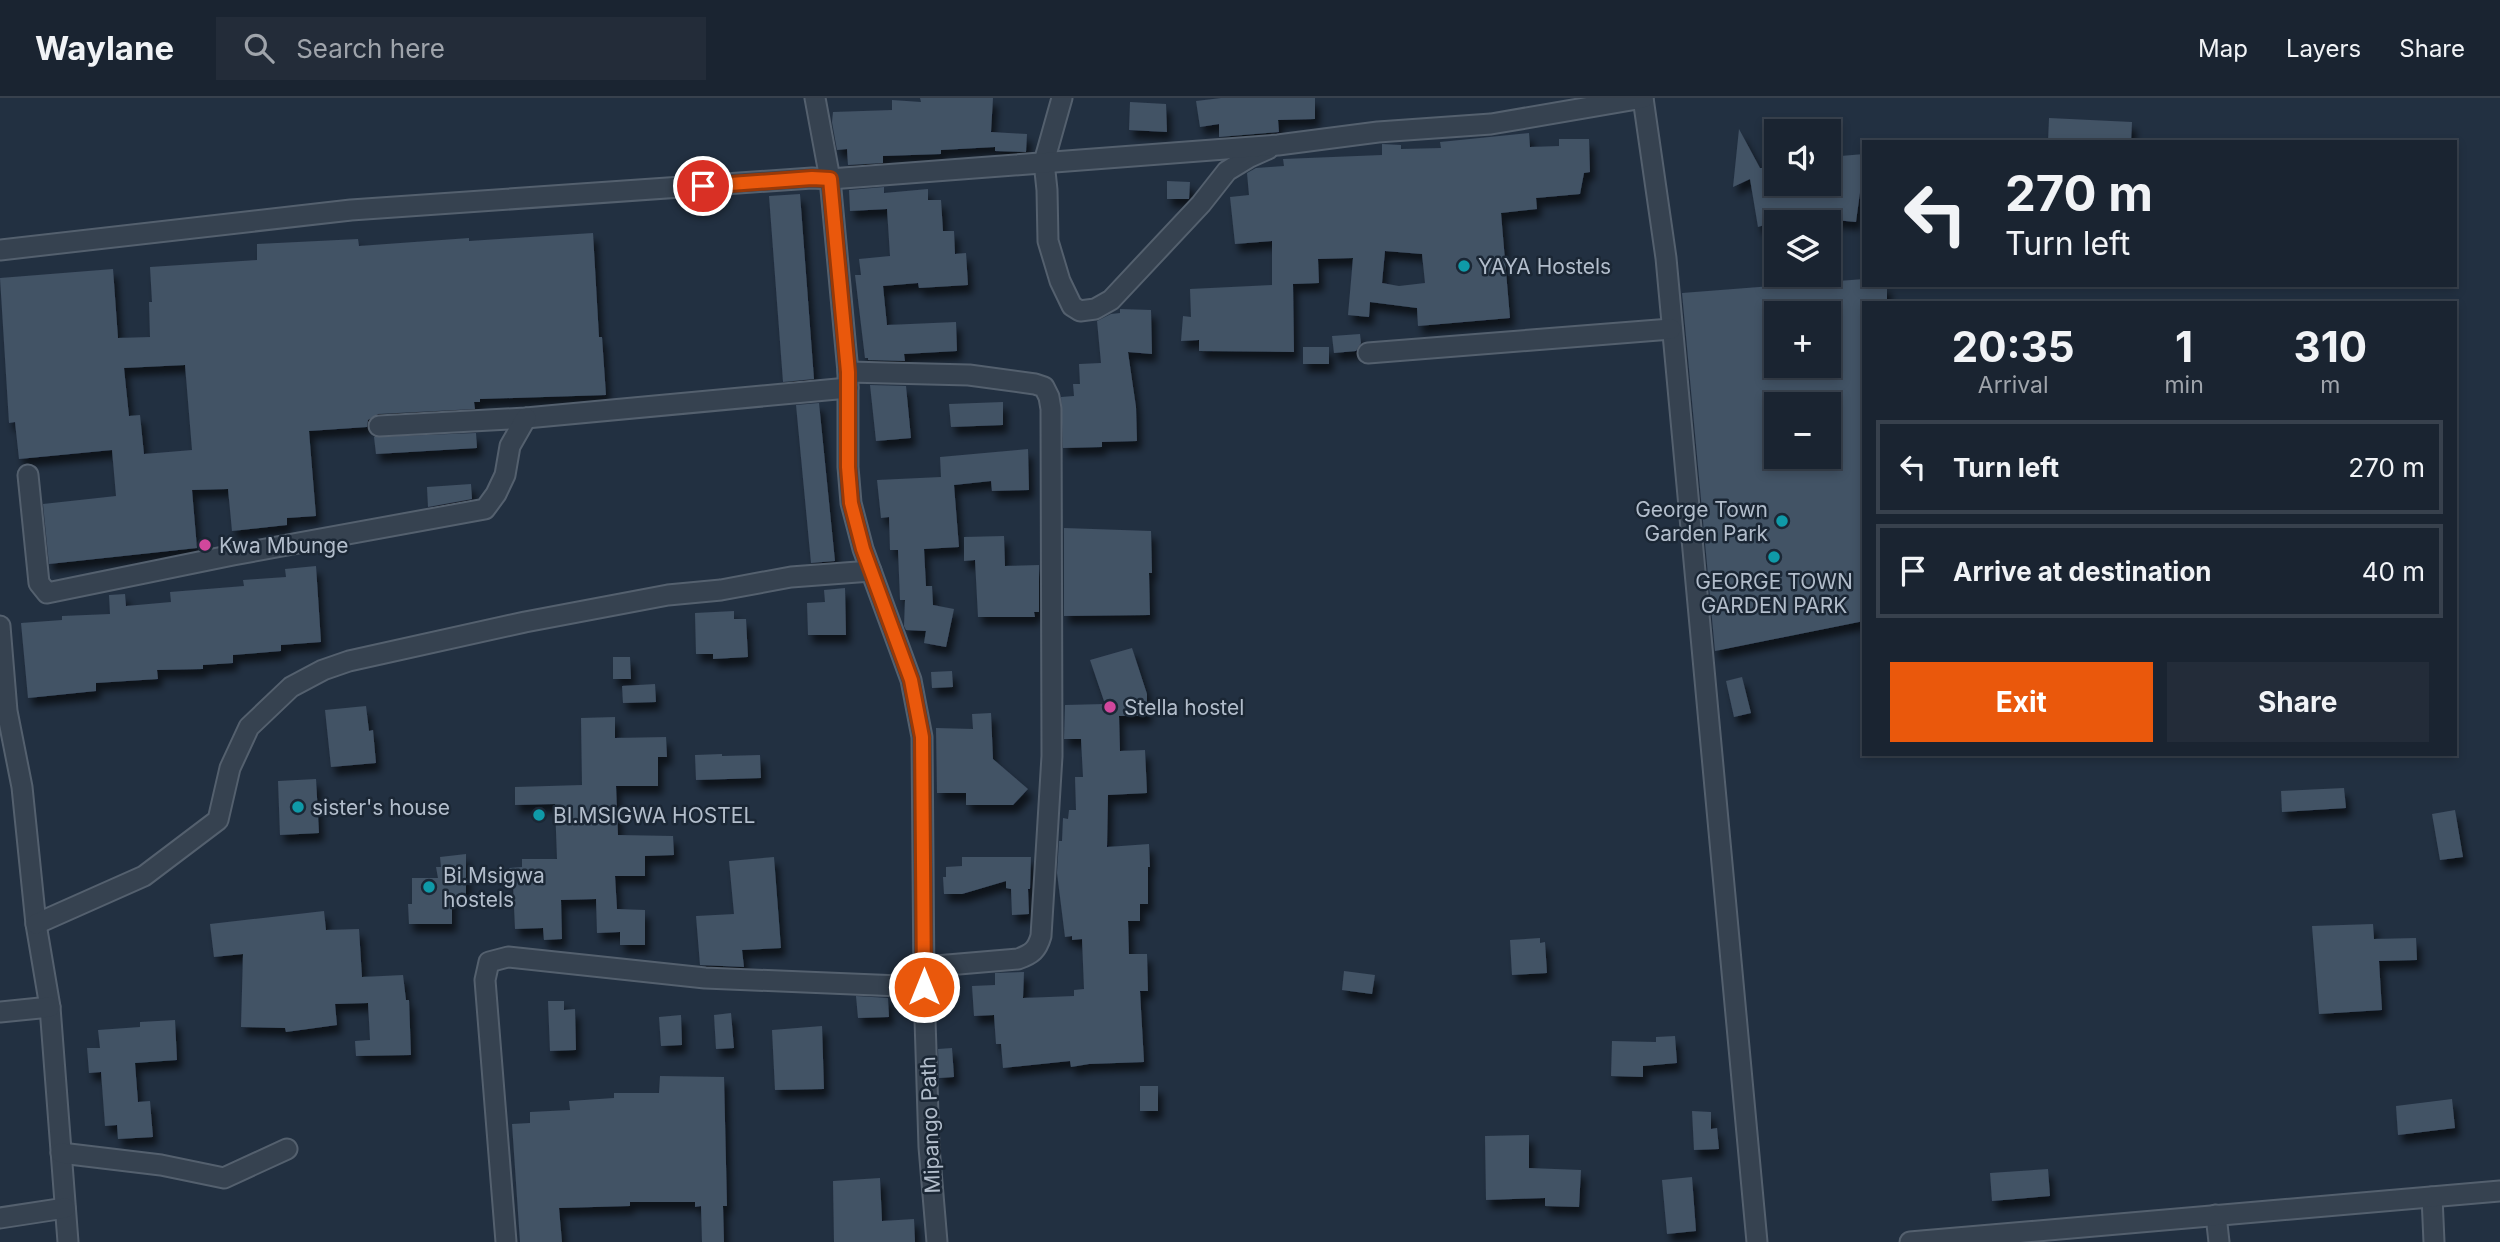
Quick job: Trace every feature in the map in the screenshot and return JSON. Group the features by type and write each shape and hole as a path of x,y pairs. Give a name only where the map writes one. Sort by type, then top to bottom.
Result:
{"street":[{"name":"Mipango Path","path":"815,98 830,179 848,380 848,467 851,503 871,571 911,680 922,737 924,987 929,1147 937,1242"},
{"path":"1062,98 1044,162 1048,241 1060,281 1072,306 1080,311 1095,309 1111,300 1201,204 1227,171 1250,156 1278,145"},
{"path":"0,250 351,210 830,179 1278,145 1378,132 1491,124 1643,98 1665,258 1757,1242"},
{"path":"1368,354 1671,329"},
{"path":"379,426 526,418 848,380 969,375 1044,387 1051,409 1052,756 1041,936 1037,948 1018,959 924,967"},
{"path":"28,475 39,583 47,593 233,555 485,509 505,475 510,446 526,418"},
{"path":"36,924 144,876 218,820 230,768 249,727 292,687 323,670 349,661 525,622 668,595 721,590 791,577 871,571"},
{"path":"0,626 7,711 22,787 36,924 50,1007 68,1242"},
{"path":"506,1242 485,980 489,962 508,957 705,978 924,987"},
{"path":"0,1012 50,1007"},
{"path":"61,1153 161,1166 224,1178 287,1149"},
{"path":"1910,1242 2500,1191"},
{"path":"2432,1197 2434,1242"},
{"path":"0,1218 65,1208"},
{"path":"2216,1215 2219,1242"}],"building":[{"path":"920,98 993,98 991,132 1027,134 1026,152 995,151 995,147 941,150 941,154 883,156 883,163 848,165 847,149 837,150 833,112 892,110 892,100 921,102"},
{"path":"1221,98 1315,98 1315,119 1278,120 1279,132 1219,137 1219,124 1200,127 1196,101"},
{"path":"1130,102 1166,104 1167,132 1129,130"},
{"path":"2049,118 2132,122 2131,140 2048,140"},
{"path":"1739,129 1760,168 1764,168 1764,196 1841,196 1841,156 1862,154 1862,185 1856,222 1841,221 1841,210 1764,210 1764,225 1758,227 1750,179 1733,187"},
{"path":"1529,133 1530,147 1559,146 1559,139 1589,139 1590,172 1584,173 1580,194 1536,198 1537,209 1501,213 1510,318 1418,326 1417,308 1370,302 1369,317 1348,315 1353,258 1318,259 1319,283 1293,284 1294,352 1199,351 1199,340 1181,341 1183,316 1191,317 1190,289 1272,285 1272,241 1235,244 1230,197 1249,195 1247,173 1256,168 1284,166 1283,159 1382,155 1382,144 1401,145 1401,149 1441,148 1440,142","holes":["1385,251 1422,254 1425,283 1399,286 1382,283"]},
{"path":"1167,181 1190,182 1189,199 1167,199"},
{"path":"884,187 884,193 928,189 928,200 941,200 943,231 954,231 955,254 966,253 968,285 919,288 918,283 883,286 887,325 956,322 957,351 904,354 905,361 865,358 855,275 861,275 859,259 890,256 887,209 850,211 849,190"},
{"path":"800,194 814,379 783,382 769,196"},
{"path":"593,233 599,337 602,337 606,395 480,399 480,402 474,402 475,409 378,414 368,420 367,427 309,431 316,516 287,518 287,525 232,531 228,489 192,490 197,548 49,564 43,504 116,496 112,450 19,459 15,422 9,423 0,278 113,269 118,338 150,337 150,267 257,260 257,244 358,239 359,246 469,238 469,241","holes":["185,365 192,450 144,454 140,415 129,416 124,368"]},
{"name":"George Town Garden Park","path":"1862,279 1862,287 1887,287 1887,301 1862,301 1862,621 1715,651 1682,293 1764,287 1841,287 1841,281"},
{"path":"1120,309 1151,310 1152,354 1128,352 1136,407 1137,441 1102,442 1102,447 1063,448 1061,397 1074,396 1073,384 1080,384 1079,364 1101,363 1097,321 1120,313"},
{"path":"1360,334 1361,343 1356,351 1334,353 1332,336"},
{"path":"1303,347 1329,347 1329,364 1303,364"},
{"path":"870,385 906,386 911,438 876,441"},
{"path":"1003,402 1003,425 951,427 949,404"},
{"path":"819,403 835,561 811,563 796,405"},
{"path":"476,433 477,448 376,454 374,437"},
{"path":"1028,449 1029,490 992,491 991,481 954,485 959,547 924,549 926,586 932,586 933,605 954,609 946,647 924,643 926,631 906,630 904,626 905,600 900,600 898,550 890,550 889,517 881,518 877,480 941,477 940,457"},
{"path":"471,484 472,499 428,507 427,487"},
{"path":"1064,528 1151,531 1150,615 1064,616"},
{"path":"1004,536 1005,566 1039,565 1039,612 1034,612 1035,617 978,617 975,560 964,561 964,537"},
{"path":"316,566 321,642 281,645 281,651 233,655 233,663 203,665 203,669 157,670 158,679 96,683 96,691 28,698 21,623 62,620 62,616 110,614 109,595 125,594 126,606 171,602 170,592 244,586 243,580 286,577 285,569"},
{"path":"845,588 846,635 808,635 807,603 825,602 824,590"},
{"path":"734,611 734,619 746,619 748,657 713,659 713,654 696,654 695,613"},
{"path":"1132,648 1147,694 1147,716 1119,716 1120,751 1145,750 1147,793 1108,795 1107,847 1149,844 1148,904 1140,904 1140,921 1128,921 1129,954 1147,954 1148,991 1140,991 1144,1062 1071,1067 1070,1061 1003,1068 1001,1044 996,1044 994,1015 974,1016 972,986 995,985 995,973 1024,972 1023,998 1074,996 1074,990 1084,989 1082,939 1072,940 1072,936 1065,937 1057,873 1063,818 1068,819 1069,810 1076,810 1075,777 1083,777 1081,739 1064,739 1065,705 1105,704 1090,660"},
{"path":"613,657 630,657 631,679 613,679"},
{"path":"952,671 953,687 932,688 931,672"},
{"path":"1742,677 1751,713 1734,717 1726,681"},
{"path":"655,684 656,702 623,703 622,686"},
{"path":"366,706 369,731 373,730 376,763 331,767 325,710"},
{"path":"991,713 993,759 1028,789 1013,805 966,805 966,793 937,793 936,728 973,729 972,714"},
{"path":"615,717 615,738 666,737 667,757 658,757 658,786 616,786 618,835 673,836 674,855 645,856 645,876 615,876 617,909 645,910 645,945 620,945 620,932 597,933 596,899 561,900 562,939 544,940 543,928 515,929 513,884 510,884 509,868 522,867 522,859 557,859 555,804 515,805 515,787 582,785 581,718"},
{"path":"695,755 760,755 761,778 696,780"},
{"name":"sister's house","path":"316,779 319,833 280,835 278,781"},
{"path":"2344,788 2346,808 2282,812 2281,791"},
{"path":"2455,810 2463,857 2440,860 2432,814"},
{"path":"466,854 466,897 452,897 452,924 409,924 408,904 412,904 412,878 438,878 436,867 441,867 440,857"},
{"path":"774,857 781,948 742,950 744,967 700,965 696,916 734,914 729,861"},
{"path":"962,857 1031,857 1029,914 1012,915 1011,889 1006,888 1006,881 962,894 944,894 943,877 946,877 946,867 962,866"},
{"path":"324,911 326,930 359,929 362,977 403,975 406,1000 409,1000 411,1055 356,1056 355,1041 370,1040 368,1003 335,1004 337,1025 286,1032 285,1028 241,1027 243,954 214,957 210,924"},
{"path":"2373,924 2374,939 2416,938 2417,960 2379,961 2382,1010 2319,1014 2312,926"},
{"path":"1540,938 1540,943 1545,942 1547,973 1512,975 1510,940"},
{"path":"1344,971 1375,975 1372,994 1342,990"},
{"path":"856,996 888,998 889,1017 858,1018"},
{"path":"548,1001 564,1001 564,1010 575,1009 576,1050 550,1051"},
{"path":"731,1013 734,1048 716,1049 714,1015"},
{"path":"681,1015 682,1045 661,1046 659,1017"},
{"path":"175,1020 177,1060 135,1063 138,1102 150,1101 153,1137 118,1139 117,1125 105,1126 101,1072 89,1073 87,1048 100,1048 98,1030 140,1027 140,1022"},
{"path":"822,1026 824,1089 775,1090 772,1030"},
{"path":"1675,1036 1677,1063 1643,1066 1643,1077 1611,1076 1612,1041 1656,1042 1656,1037"},
{"path":"952,1048 954,1077 939,1078 938,1049"},
{"path":"660,1076 724,1077 727,1206 723,1206 724,1242 702,1242 701,1206 695,1207 695,1202 630,1202 630,1206 559,1208 562,1242 520,1242 512,1124 530,1123 530,1112 570,1110 569,1101 614,1098 614,1093 659,1093"},
{"path":"1140,1086 1158,1086 1158,1111 1140,1111"},
{"path":"2452,1099 2455,1128 2398,1135 2396,1106"},
{"path":"1692,1111 1711,1112 1711,1129 1717,1128 1719,1149 1694,1150"},
{"path":"1529,1135 1529,1168 1581,1170 1579,1207 1545,1206 1545,1198 1486,1200 1485,1136"},
{"path":"2048,1169 2050,1196 1992,1201 1990,1173"},
{"path":"1692,1177 1696,1231 1667,1234 1662,1180"},
{"path":"880,1178 882,1221 914,1219 915,1242 834,1242 833,1181"}],"place":[{"name":"YAYA Hostels","path":"1464,266"},
{"name":"George Town Garden Park","path":"1782,521"},
{"name":"Kwa Mbunge","path":"205,545"},
{"name":"GEORGE TOWN GARDEN PARK","path":"1774,557"},
{"name":"Stella hostel","path":"1110,707"},
{"name":"sister's house","path":"298,807"},
{"name":"BI.MSIGWA HOSTEL","path":"539,815"},
{"name":"Bi.Msigwa hostels","path":"429,887"}],"route":[{"path":"703,186 830,179 848,372 848,467 851,503 863,549 911,680 922,737 924,987"}]}
